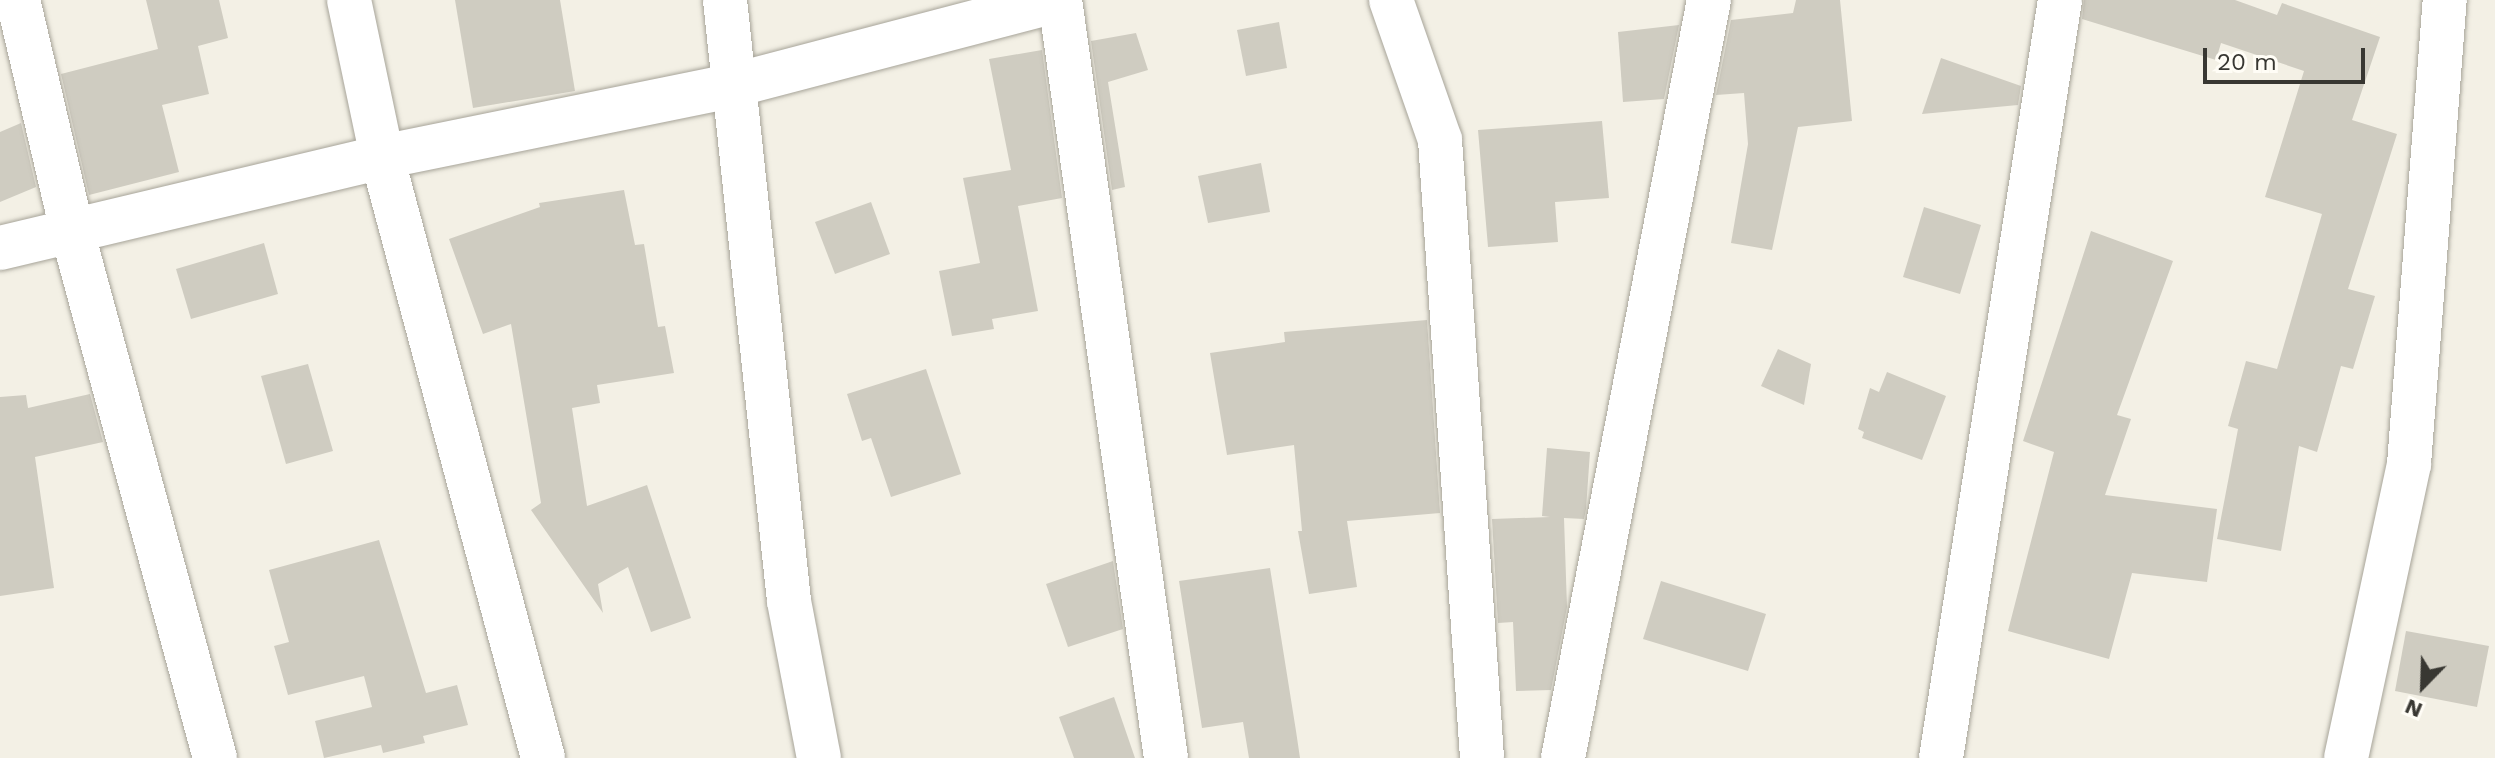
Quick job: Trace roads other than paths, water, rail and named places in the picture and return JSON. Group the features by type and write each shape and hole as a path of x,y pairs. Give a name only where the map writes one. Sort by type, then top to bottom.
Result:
{"street":[{"path":"18,0 72,231 215,758"},
{"path":"349,0 382,157 543,758"},
{"path":"725,0 731,86 789,601 819,758"},
{"path":"0,248 382,157 731,86 1059,0 1166,758"},
{"path":"1391,0 1440,140 1482,758"},
{"path":"1563,758 1709,0"},
{"path":"1941,758 2060,0"},
{"path":"2346,758 2409,464 2445,0"}]}
